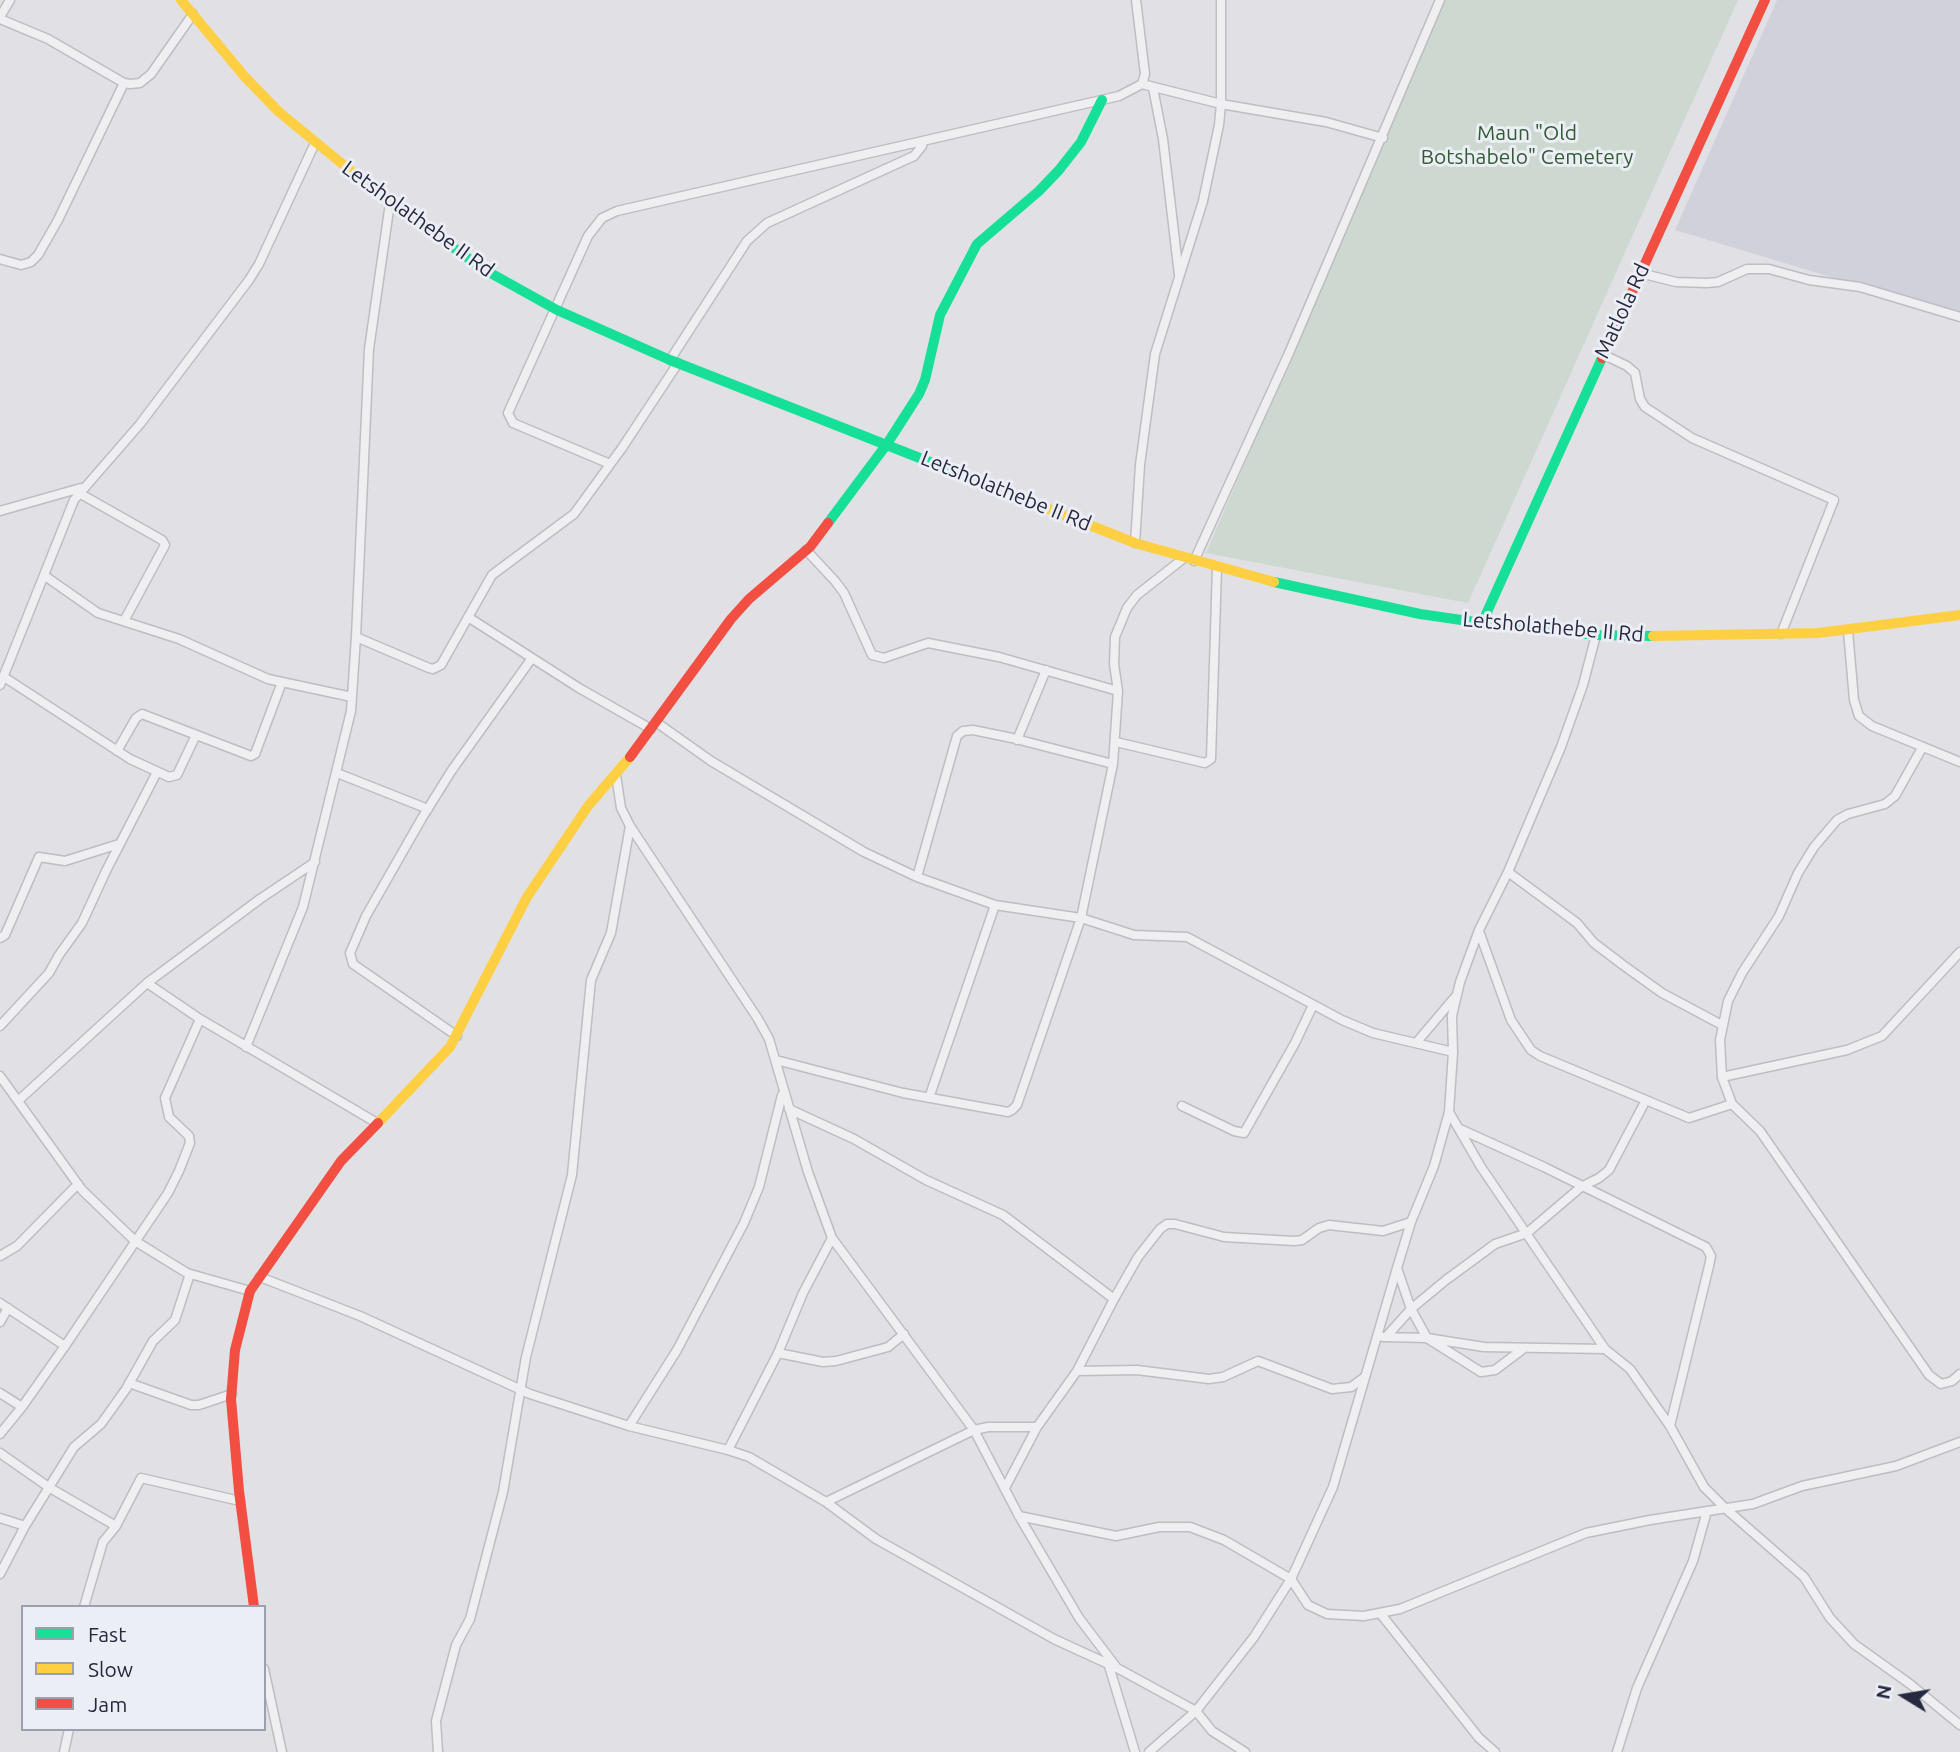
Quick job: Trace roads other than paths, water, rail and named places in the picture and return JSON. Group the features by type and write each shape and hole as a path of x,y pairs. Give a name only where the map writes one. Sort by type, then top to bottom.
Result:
{"street":[{"path":"10,0 0,18 48,39 124,83 140,83 151,74 193,14"},
{"name":"Letsholathebe II Rd","path":"181,0 245,77 279,112 315,143 461,255 557,310 674,362 1135,542 1217,568 1367,603 1482,623 1596,635 1848,631 1960,615"},
{"path":"610,464 513,423 509,418 509,410 557,310 588,236 602,218 610,213 1119,96 1142,84 1145,74 1136,0"},
{"path":"1135,542 1140,465 1151,374 1210,171 1221,104 1221,0"},
{"path":"776,1060 929,1097 1008,1112 1017,1105 1081,918 1113,764 1118,691 1113,650 1120,622 1137,595 1189,559 1383,138 1440,0"},
{"name":"Matlola Rd","path":"1482,623 1765,0"},
{"path":"0,259 21,265 32,262 38,255 58,220 124,83"},
{"path":"1142,84 1221,104 1305,118 1383,138"},
{"path":"1153,88 1163,139 1179,278"},
{"path":"254,1605 240,1501 232,1394 235,1350 250,1291 337,1167 450,1047 527,897 588,806 654,726 740,609 806,550 887,444 923,387 944,307 977,244 1039,191 1059,170 1081,142 1102,100"},
{"path":"356,637 433,669 441,665 492,575 573,514 610,464 747,241 767,223 914,156 923,141"},
{"path":"0,685 46,576 71,508 81,490 140,424 249,280 315,143"},
{"path":"246,1047 299,921 337,773 352,696 369,348 390,203"},
{"path":"1640,273 1676,282 1707,283 1718,282 1747,269 1769,270 1860,287 1960,317"},
{"path":"1602,354 1635,373 1640,399 1646,407 1692,438 1834,500 1781,634"},
{"path":"0,511 81,490 164,542 163,552 124,621"},
{"path":"806,550 844,593 872,654 884,658 928,643 999,657 1118,691"},
{"path":"1116,741 1205,763 1211,759 1217,568"},
{"path":"46,576 98,613 179,639 225,662 268,679 352,696"},
{"path":"468,617 532,658 654,726 842,839 917,877 995,905 1081,918 1134,935 1187,937 1313,1005 1373,1033 1453,1052"},
{"path":"1848,631 1854,700 1859,716 1872,726 1960,762"},
{"path":"1149,1752 1196,1711 1254,1637 1291,1579 1333,1487 1365,1377 1382,1337 1397,1268 1411,1222 1434,1166 1450,1112 1452,1016 1457,994 1479,930 1508,872 1561,747 1583,685 1596,635"},
{"path":"457,1036 353,964 350,958 366,916 428,809 458,761 532,658"},
{"path":"1017,740 1046,670"},
{"path":"4,677 117,751 169,778 177,775 196,735"},
{"path":"117,751 136,718 142,714 247,756 254,755 282,682"},
{"path":"917,877 959,733 973,730 1113,764"},
{"path":"1922,748 1895,796 1885,804 1848,814 1837,820 1814,847 1798,873 1779,916 1733,992 1722,1025 1722,1077 1732,1104 1760,1131 1929,1375 1941,1384 1952,1381 1960,1374"},
{"path":"0,1026 49,973 89,911 119,844 157,772"},
{"path":"337,773 428,809"},
{"path":"616,775 621,808 630,826 769,1039 822,1215 832,1238 974,1430 1019,1516 1079,1618 1113,1667 1135,1752"},
{"path":"438,1752 436,1721 456,1645 470,1619 503,1492 520,1390 540,1297 572,1175 591,980 611,933 630,826"},
{"path":"0,938 5,935 39,857 65,861 119,844"},
{"path":"19,1100 147,983 260,899 315,862"},
{"path":"1508,872 1577,923 1594,943 1662,993 1722,1025"},
{"path":"929,1097 995,905"},
{"path":"1479,930 1511,1020 1531,1050 1689,1118 1732,1104"},
{"path":"1722,1077 1847,1050 1882,1036 1960,952"},
{"path":"147,983 200,1019 377,1123"},
{"path":"1416,1043 1457,994"},
{"path":"1182,1106 1234,1131 1244,1133 1295,1043 1313,1005"},
{"path":"0,1434 65,1346 168,1193 189,1150 189,1136 169,1117 165,1098 200,1019"},
{"path":"0,1076 78,1184 135,1241 190,1273 250,1291"},
{"path":"629,1426 677,1350 744,1223 766,1164 783,1091"},
{"path":"1382,1337 1411,1309 1495,1244 1527,1233 1581,1187 1609,1170 1646,1100"},
{"path":"789,1109 854,1139 926,1180 1003,1215 1114,1299"},
{"path":"1450,1112 1481,1167 1605,1349 1630,1369 1670,1426 1704,1487 1804,1577 1830,1618 1854,1644 1910,1684 1960,1726"},
{"path":"1460,1129 1511,1151 1706,1247 1711,1256 1670,1426"},
{"path":"0,1255 17,1246 78,1184"},
{"path":"1005,1488 1037,1427 1077,1371 1138,1257 1167,1224 1224,1237 1294,1241 1302,1240 1319,1228 1329,1225 1383,1231 1411,1222"},
{"path":"728,1450 778,1353 803,1293 832,1238"},
{"path":"1397,1268 1411,1309 1427,1338 1481,1371 1495,1370 1523,1349"},
{"path":"0,1574 25,1526 74,1447 101,1424 129,1384 153,1341 175,1320 190,1273"},
{"path":"260,1277 360,1316 520,1390 629,1426 749,1457 826,1502 876,1539 1054,1639 1196,1711 1212,1731 1245,1752"},
{"path":"0,1303 65,1346"},
{"path":"0,1322 8,1308"},
{"path":"778,1353 824,1362 836,1361 888,1347 904,1334"},
{"path":"1382,1337 1427,1338 1484,1347 1605,1349"},
{"path":"1077,1371 1137,1370 1209,1379 1223,1377 1258,1361 1332,1389 1351,1387 1365,1377"},
{"path":"129,1384 191,1405 232,1394"},
{"path":"0,1394 22,1407"},
{"path":"826,1502 974,1430 988,1427 1037,1427"},
{"path":"1019,1516 1116,1536 1159,1527 1190,1527 1224,1540 1291,1579 1308,1605 1327,1614 1364,1616 1400,1609 1586,1534 1753,1504 1802,1486 1896,1466 1960,1442"},
{"path":"0,1453 50,1488 116,1526"},
{"path":"85,1605 102,1545 116,1526 143,1477 240,1501"},
{"path":"1617,1752 1637,1688 1693,1561 1707,1511"},
{"path":"0,1518 25,1526"},
{"path":"1380,1613 1449,1703 1495,1752"},
{"path":"266,1678 282,1752"},
{"path":"64,1752 69,1731"}],"park label":[{"name":"Maun \"Old Botshabelo\" Cemetery","path":"1527,145"}]}
